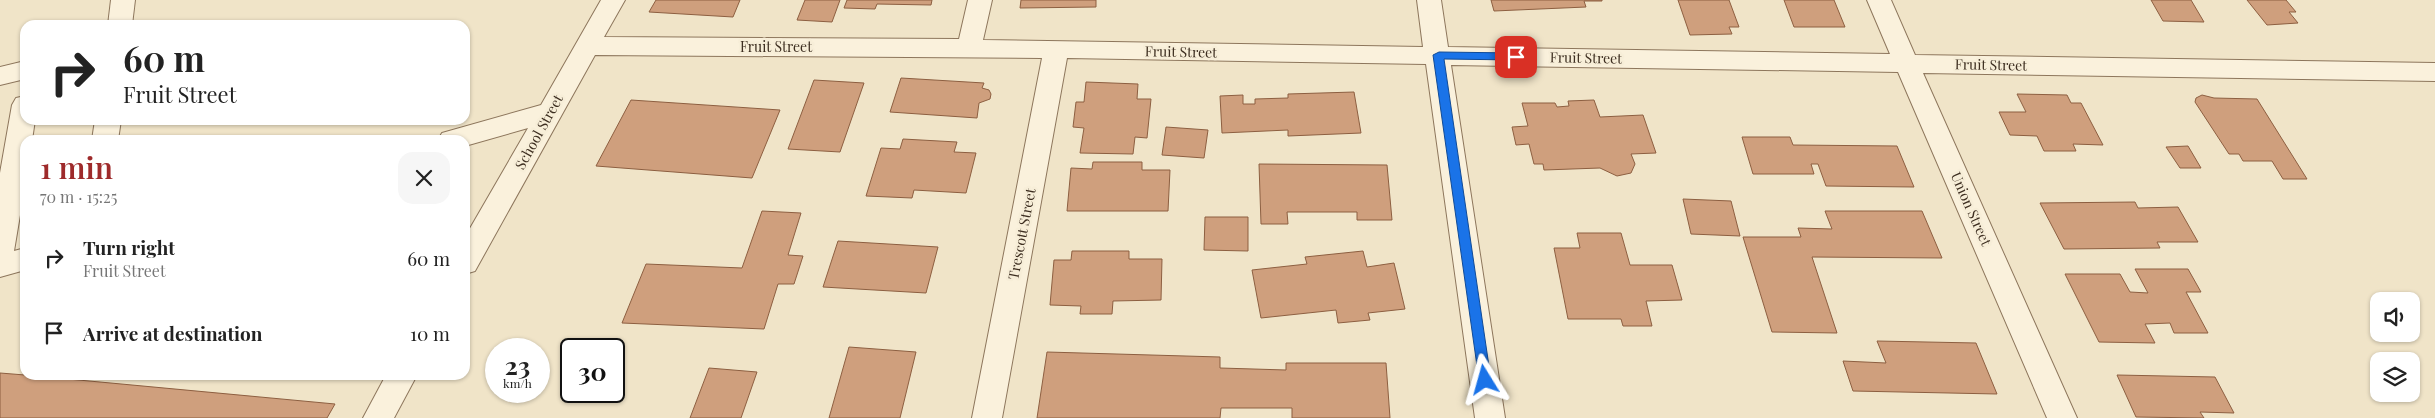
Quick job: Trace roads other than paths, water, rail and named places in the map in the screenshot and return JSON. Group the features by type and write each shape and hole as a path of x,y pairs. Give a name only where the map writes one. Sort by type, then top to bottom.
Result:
{"street":[{"path":"121,20 123,0"},
{"name":"School Street","path":"470,254 613,0"},
{"path":"969,48 980,0"},
{"path":"1429,0 1439,55 1490,418"},
{"name":"Union Street","path":"1879,0 2062,418"},
{"name":"Fruit Street","path":"587,46 969,48 2435,72"},
{"name":"Trescott Street","path":"987,418 1056,50"},
{"path":"0,76 20,71"},
{"path":"469,135 550,112"},
{"path":"0,252 22,125"},
{"path":"0,266 20,260"},
{"path":"378,418 399,380"}]}
